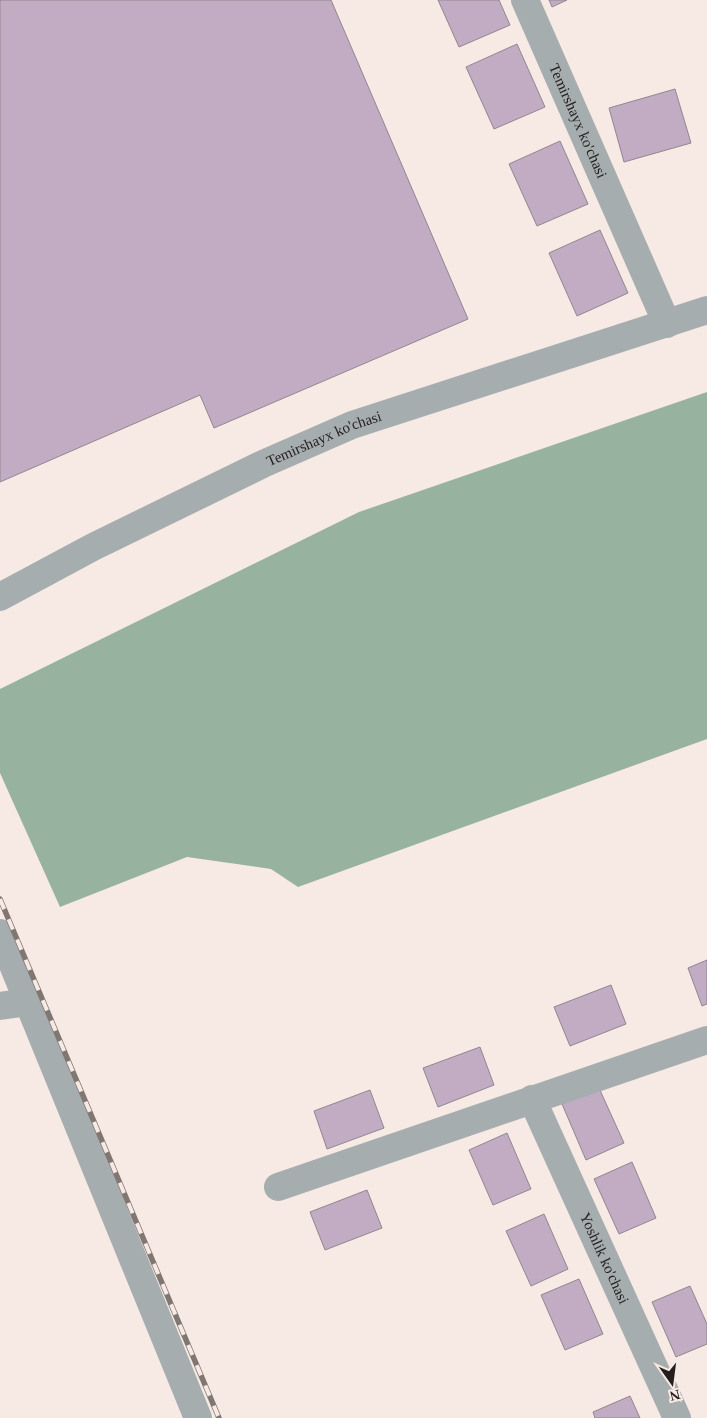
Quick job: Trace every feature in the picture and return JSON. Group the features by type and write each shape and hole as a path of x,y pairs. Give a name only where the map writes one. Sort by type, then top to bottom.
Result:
{"street":[{"name":"Temirshayx ko'chasi","path":"525,0 667,324"},
{"name":"Temirshayx ko'chasi","path":"0,597 118,534 265,463 352,425 707,310"},
{"path":"0,933 198,1418"},
{"path":"0,1006 28,1002"},
{"path":"278,1187 707,1040"},
{"name":"Yoshlik ko'chasi","path":"532,1099 677,1418"}],"green space":[{"path":"707,392 707,739 298,887 271,869 187,857 60,907 0,773 0,689 359,512"}],"building":[{"path":"0,0 331,0 468,319 214,428 200,395 0,482"},
{"path":"438,0 499,0 510,25 459,47"},
{"path":"549,0 567,0 552,7"},
{"path":"517,44 545,107 494,129 466,67"},
{"path":"675,89 691,143 624,162 609,108"},
{"path":"560,141 588,204 537,226 509,164"},
{"path":"600,230 628,293 577,316 549,253"},
{"path":"707,960 707,1004 702,1006 688,968"},
{"path":"611,985 626,1024 570,1046 554,1007"},
{"path":"480,1047 494,1085 438,1107 423,1068"},
{"path":"599,1088 624,1143 586,1160 562,1104"},
{"path":"370,1090 384,1128 327,1149 314,1111"},
{"path":"507,1133 531,1189 493,1205 469,1150"},
{"path":"632,1162 656,1218 619,1234 594,1179"},
{"path":"367,1190 382,1228 325,1250 310,1212"},
{"path":"544,1214 568,1269 531,1286 506,1231"},
{"path":"579,1279 603,1334 565,1350 541,1295"},
{"path":"690,1286 707,1324 707,1344 676,1357 652,1302"},
{"path":"630,1396 640,1418 595,1418 593,1412"}],"railway":[{"path":"0,899 219,1418"}]}
